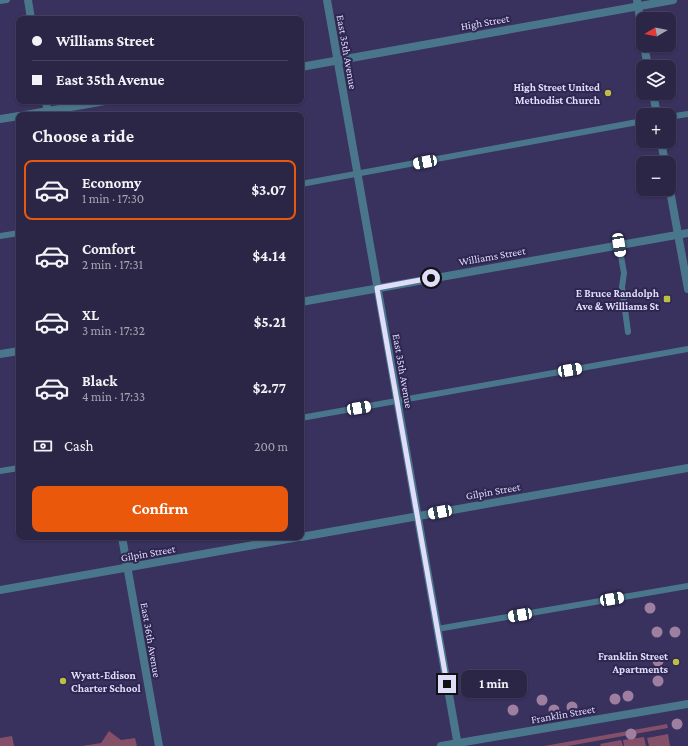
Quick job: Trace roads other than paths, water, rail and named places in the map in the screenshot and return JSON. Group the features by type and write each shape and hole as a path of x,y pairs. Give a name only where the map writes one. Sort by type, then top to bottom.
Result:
{"street":[{"path":"28,0 31,16"},
{"name":"East 35th Avenue","path":"327,0 457,745"},
{"name":"High Street","path":"304,66 637,3 673,0"},
{"path":"53,112 91,104"},
{"path":"0,119 16,116"},
{"path":"671,196 688,289"},
{"name":"Williams Street","path":"304,301 688,233"},
{"path":"0,354 16,351"},
{"name":"Gilpin Street","path":"304,536 688,468"},
{"name":"East 36th Avenue","path":"122,540 159,746"},
{"name":"Gilpin Street","path":"0,590 283,540"},
{"name":"Franklin Street","path":"441,746 457,745 688,704"}],"lane":[{"path":"0,1 7,0"},
{"path":"676,116 688,114"},
{"path":"304,183 636,123"},
{"path":"0,236 16,233"},
{"path":"619,245 624,273 622,287 628,332"},
{"path":"304,418 688,349"},
{"path":"0,471 16,468"},
{"path":"437,629 688,586"}],"place":[{"name":"High Street United Methodist Church","path":"608,93"},
{"name":"E Bruce Randolph Ave & Williams St","path":"667,299"},
{"name":"Franklin Street Apartments","path":"676,662"},
{"name":"Wyatt-Edison Charter School","path":"63,681"}]}
